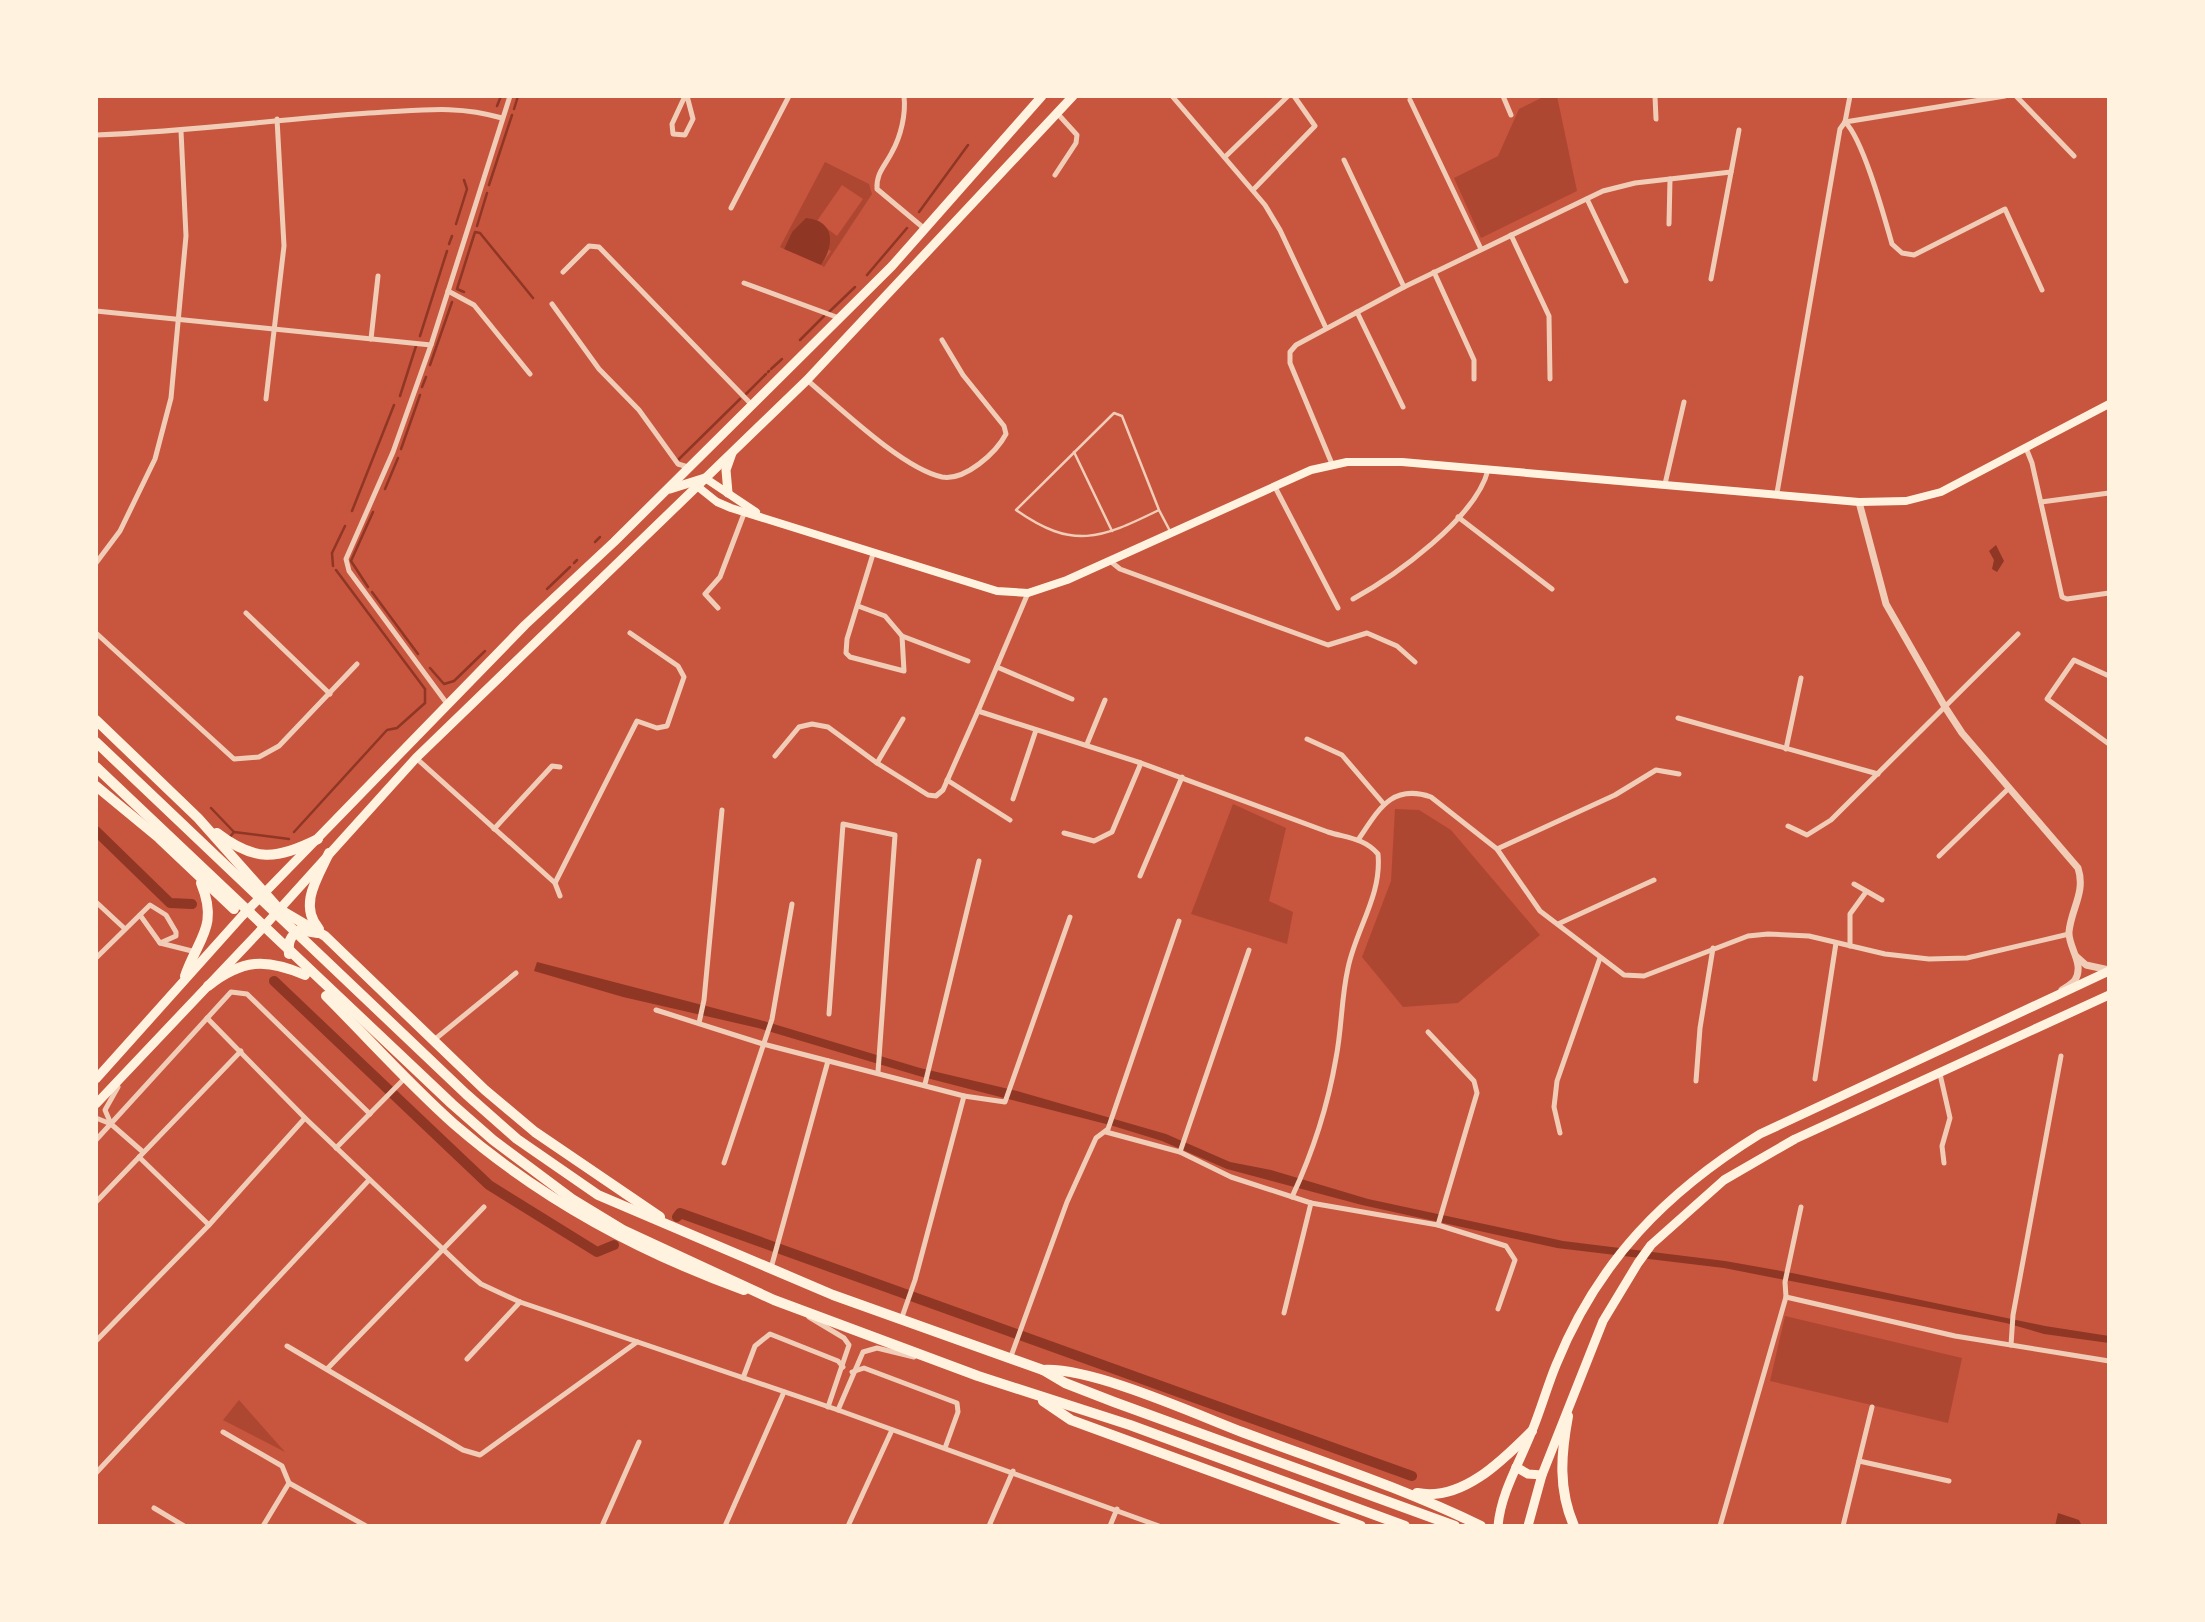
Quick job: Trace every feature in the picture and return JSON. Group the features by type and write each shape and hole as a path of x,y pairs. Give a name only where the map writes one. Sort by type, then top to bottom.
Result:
{"highway":[{"path":"96,720 198,818 263,894 279,909 325,936"},
{"path":"96,742 466,1094 517,1139 598,1195 681,1231 772,1263 901,1321 1043,1370 1065,1383 1114,1402 1455,1526"},
{"path":"96,767 493,1140 572,1199 623,1230 774,1300"},
{"path":"96,786 159,838 200,880 295,965 454,1124 514,1172 605,1228 706,1276 1032,1394 1129,1425 1405,1526"},
{"path":"198,818 239,850 250,854 271,855 294,851 318,839"},
{"path":"200,880 213,887 226,881 230,874 226,850"},
{"path":"328,853 310,894 309,910 314,924 325,936 485,1090 536,1132 681,1231"},
{"path":"185,976 207,931 209,909 200,880"},
{"path":"295,965 288,946 293,934 308,930 325,936"},
{"path":"208,986 229,970 251,964 270,963 305,975"},
{"path":"1043,1370 1060,1369 1088,1376 1403,1490 1481,1526"},
{"path":"1032,1394 1071,1420 1361,1526"},
{"path":"1568,1416 1561,1463 1564,1491 1574,1526"},
{"path":"1403,1490 1440,1494 1463,1486 1493,1467 1532,1432"},
{"path":"1446,1509 1462,1518 1466,1526"}],"main road":[{"path":"96,1079 185,976 525,625 700,456 926,230 959,187 1042,96"},
{"path":"96,1104 259,932 416,758 807,380 1073,96"},
{"path":"700,456 700,481 717,502 997,592 1028,593 1067,580 1332,464 1377,461 1858,502 1906,501 1941,492 2109,404"},
{"path":"728,493 726,470 735,449"},
{"path":"664,491 700,481 728,493 761,515"},
{"path":"1498,1526 1499,1514 1516,1467 1569,1338 1628,1240 1687,1185 1760,1134 2109,971"},
{"path":"1528,1526 1542,1475 1568,1416 1603,1321 1651,1245 1706,1195 1751,1162 2109,995"},
{"path":"1516,1467 1528,1474 1542,1475"}],"street":[{"path":"448,705 349,571 346,559 393,452 431,345 510,96"},
{"path":"686,96 693,119 685,135 678,136 673,134 672,124 686,96"},
{"path":"731,208 789,96"},
{"path":"904,96 901,128 893,151 878,174 877,188 881,195 926,230"},
{"path":"1172,96 1253,190 1280,230 1326,328"},
{"path":"1225,158 1291,96 1315,126 1253,190"},
{"path":"1503,96 1511,115"},
{"path":"1655,96 1656,119"},
{"path":"1777,494 1840,129 1845,122 1850,96"},
{"path":"1845,122 2005,96"},
{"path":"2016,96 2074,156"},
{"path":"1410,100 1481,249"},
{"path":"96,135 181,131 278,119 461,108 502,118"},
{"path":"1055,175 1076,143 1077,135 1057,113"},
{"path":"266,399 284,246 278,119"},
{"path":"1845,122 1854,130 1865,156 1892,244 1902,253 1914,256 2005,209 2042,290"},
{"path":"1711,279 1739,130"},
{"path":"96,563 120,531 155,459 172,398 186,236 181,131"},
{"path":"1344,160 1404,286"},
{"path":"1332,464 1290,363 1292,348 1404,286 1587,199 1620,186 1731,172"},
{"path":"1669,224 1670,179"},
{"path":"1587,199 1626,281"},
{"path":"1511,235 1549,316 1550,379"},
{"path":"563,272 589,246 599,247 751,405"},
{"path":"1434,272 1474,360 1474,379"},
{"path":"371,339 378,276"},
{"path":"744,283 840,318"},
{"path":"448,291 474,304 530,374"},
{"path":"552,304 599,369 646,418 678,464 688,467"},
{"path":"96,311 431,345"},
{"path":"1357,312 1403,407"},
{"path":"807,380 893,451 929,472 951,477 974,467 996,449 1006,434 1004,426 963,375 942,340"},
{"path":"1665,484 1684,402"},
{"path":"2026,448 2063,597 2067,599 2109,593"},
{"path":"1353,600 1395,575 1458,517 1484,485 1488,470"},
{"path":"1275,487 1338,608"},
{"path":"2041,502 2109,493"},
{"path":"1858,502 1886,604 1945,707 1962,733 2078,868 2080,892 2069,934 2077,957 2075,980 2054,996"},
{"path":"718,608 705,594 720,577 745,511"},
{"path":"1458,517 1552,589"},
{"path":"873,554 845,648 850,657 904,671 902,636"},
{"path":"1108,560 1120,569 1317,642 1337,644 1367,633 1397,646 1415,662"},
{"path":"775,755 799,727 812,723 828,727 877,763 928,794 936,796 947,780 1028,593"},
{"path":"858,606 886,616 902,636 968,661"},
{"path":"246,613 330,694"},
{"path":"555,884 637,721 657,728 667,726 684,677 678,666 630,633"},
{"path":"96,634 234,759 259,757 279,746 357,664"},
{"path":"1788,826 1807,835 1832,820 2018,634"},
{"path":"2109,676 2074,660 2047,699 2109,744"},
{"path":"997,667 1072,699"},
{"path":"1786,749 1801,678"},
{"path":"1087,744 1105,700"},
{"path":"978,711 1087,744 1328,832 1368,843 1378,854 1377,884 1350,958 1340,1004 1337,1056 1327,1097 1292,1197"},
{"path":"1678,718 1878,774"},
{"path":"877,763 903,719"},
{"path":"1013,799 1036,730"},
{"path":"1307,739 1342,755 1383,803"},
{"path":"416,758 555,884 560,896"},
{"path":"1064,833 1094,841 1111,832 1142,763"},
{"path":"494,829 552,766 560,766"},
{"path":"1497,849 1615,795 1656,770 1679,774"},
{"path":"1140,876 1182,777"},
{"path":"947,780 1010,820"},
{"path":"1939,856 2008,788"},
{"path":"1359,840 1383,803 1397,796 1418,793 1431,797 1497,849 1540,911 1624,975 1644,976 1748,936 1768,934 1809,936 1850,946 1929,959 1967,958 2069,934"},
{"path":"699,1019 704,1000 722,810"},
{"path":"829,1014 843,824 895,835 878,1069"},
{"path":"925,1084 979,861"},
{"path":"1558,924 1654,880"},
{"path":"1854,884 1882,900"},
{"path":"1850,946 1850,914 1866,892"},
{"path":"96,902 124,928"},
{"path":"724,1163 772,1019 792,904"},
{"path":"96,958 150,905 154,905 174,925 176,936 160,943"},
{"path":"141,915 160,943 196,952"},
{"path":"656,1010 699,1019 763,1044 828,1061 878,1069 964,1096 1005,1102 1070,917"},
{"path":"1010,1359 1067,1202 1096,1138 1107,1130 1179,921"},
{"path":"1815,1079 1836,943"},
{"path":"1696,1081 1700,1028 1713,948"},
{"path":"1180,1152 1249,950"},
{"path":"2077,957 2086,965 2109,971"},
{"path":"1560,1133 1554,1107 1556,1081 1600,958"},
{"path":"433,1040 516,973"},
{"path":"96,1140 231,992 247,994 370,1114"},
{"path":"207,1018 304,1118 481,1284 520,1302 1013,1471 1159,1526"},
{"path":"1428,1032 1477,1087 1438,1224"},
{"path":"96,1202 241,1051"},
{"path":"2011,1345 2013,1315 2061,1056"},
{"path":"772,1263 828,1061"},
{"path":"131,1066 107,1102 105,1110 111,1124 209,1225"},
{"path":"1940,1073 1950,1118 1942,1146 1944,1163"},
{"path":"336,1149 406,1077"},
{"path":"901,1321 915,1280 964,1096"},
{"path":"96,1118 111,1124"},
{"path":"96,1341 209,1225 304,1118"},
{"path":"1107,1130 1180,1152 1231,1177 1311,1203 1438,1224 1506,1246 1515,1261 1498,1309"},
{"path":"96,1474 369,1180"},
{"path":"1284,1313 1311,1203"},
{"path":"327,1369 484,1207"},
{"path":"1720,1526 1786,1297 1785,1282 1801,1207"},
{"path":"1786,1297 1955,1336 2109,1361"},
{"path":"467,1359 520,1302"},
{"path":"798,1309 847,1340 849,1353 828,1407"},
{"path":"743,1378 755,1346 770,1334 838,1361 843,1367"},
{"path":"287,1346 463,1450 481,1455 637,1342"},
{"path":"838,1410 852,1371 863,1352 877,1348 958,1367"},
{"path":"852,1371 864,1368 957,1402 958,1412 945,1448"},
{"path":"724,1526 784,1392"},
{"path":"1843,1526 1872,1407"},
{"path":"848,1526 892,1430"},
{"path":"223,1432 282,1466 289,1483 366,1526"},
{"path":"602,1526 639,1442"},
{"path":"1859,1461 1949,1481"},
{"path":"989,1526 1013,1471"},
{"path":"262,1526 289,1483"},
{"path":"154,1508 184,1526"},
{"path":"1110,1526 1117,1509"}],"lane":[{"path":"1159,510 1112,531 1091,537 1072,538 1016,510 1114,413 1122,416 1159,510 1172,534"},
{"path":"1074,452 1112,531"}],"shaded area":[{"path":"1545,96 1557,96 1577,191 1481,238 1454,178 1498,156 1519,109"},
{"path":"825,162 869,184 872,194 824,267 821,265 831,251 792,232 784,249 780,247","holes":["842,185 863,199 837,236 817,221"]},
{"path":"806,218 823,224 830,236 828,250 821,265 784,249 792,232"},
{"path":"1996,545 2004,561 1997,572 1992,569 1994,560 1989,551"},
{"path":"1233,804 1286,828 1269,901 1293,912 1287,944 1191,914"},
{"path":"1395,809 1419,810 1451,830 1540,935 1458,1003 1403,1007 1362,957 1391,881"},
{"path":"537,962 760,1020 920,1068 1017,1091 1166,1134 1230,1162 1271,1170 1368,1199 1563,1241 1725,1261 1792,1273 2045,1326 2109,1336 2109,1343 2044,1334 2006,1323 1724,1268 1557,1248 1362,1205 1227,1169 1162,1141 1110,1125 919,1076 758,1028 623,997 534,971"},
{"path":"1785,1316 1962,1358 1948,1423 1770,1381"},
{"path":"239,1400 285,1452 223,1420"},
{"path":"2058,1513 2079,1520 2082,1526 2055,1526"}],"waterway":[{"path":"497,106 501,96"},
{"path":"514,109 518,96"},
{"path":"489,185 512,115"},
{"path":"919,212 968,145"},
{"path":"456,224 467,189 464,180"},
{"path":"477,226 487,193"},
{"path":"867,275 907,228"},
{"path":"464,292 457,289 475,232 480,233 533,298"},
{"path":"449,244 452,236"},
{"path":"420,336 447,251"},
{"path":"829,312 855,287"},
{"path":"430,365 452,302"},
{"path":"800,340 824,316"},
{"path":"400,396 416,346"},
{"path":"771,369 782,359"},
{"path":"746,394 766,374"},
{"path":"422,387 426,377"},
{"path":"401,449 420,395"},
{"path":"678,460 740,399"},
{"path":"352,511 394,405"},
{"path":"385,489 398,458"},
{"path":"368,587 351,561 373,512"},
{"path":"333,566 332,553 345,526"},
{"path":"595,542 600,537"},
{"path":"574,563 577,560"},
{"path":"547,589 570,567"},
{"path":"294,832 387,730 397,728 425,703 425,689 336,570"},
{"path":"372,592 418,654"},
{"path":"430,668 444,684 454,681 485,651"},
{"path":"211,808 234,832"},
{"path":"96,831 170,903 192,904"},
{"path":"229,838 234,832 289,839"},
{"path":"274,981 489,1185 597,1252 614,1245"},
{"path":"677,1217 680,1213 1412,1476"}]}
